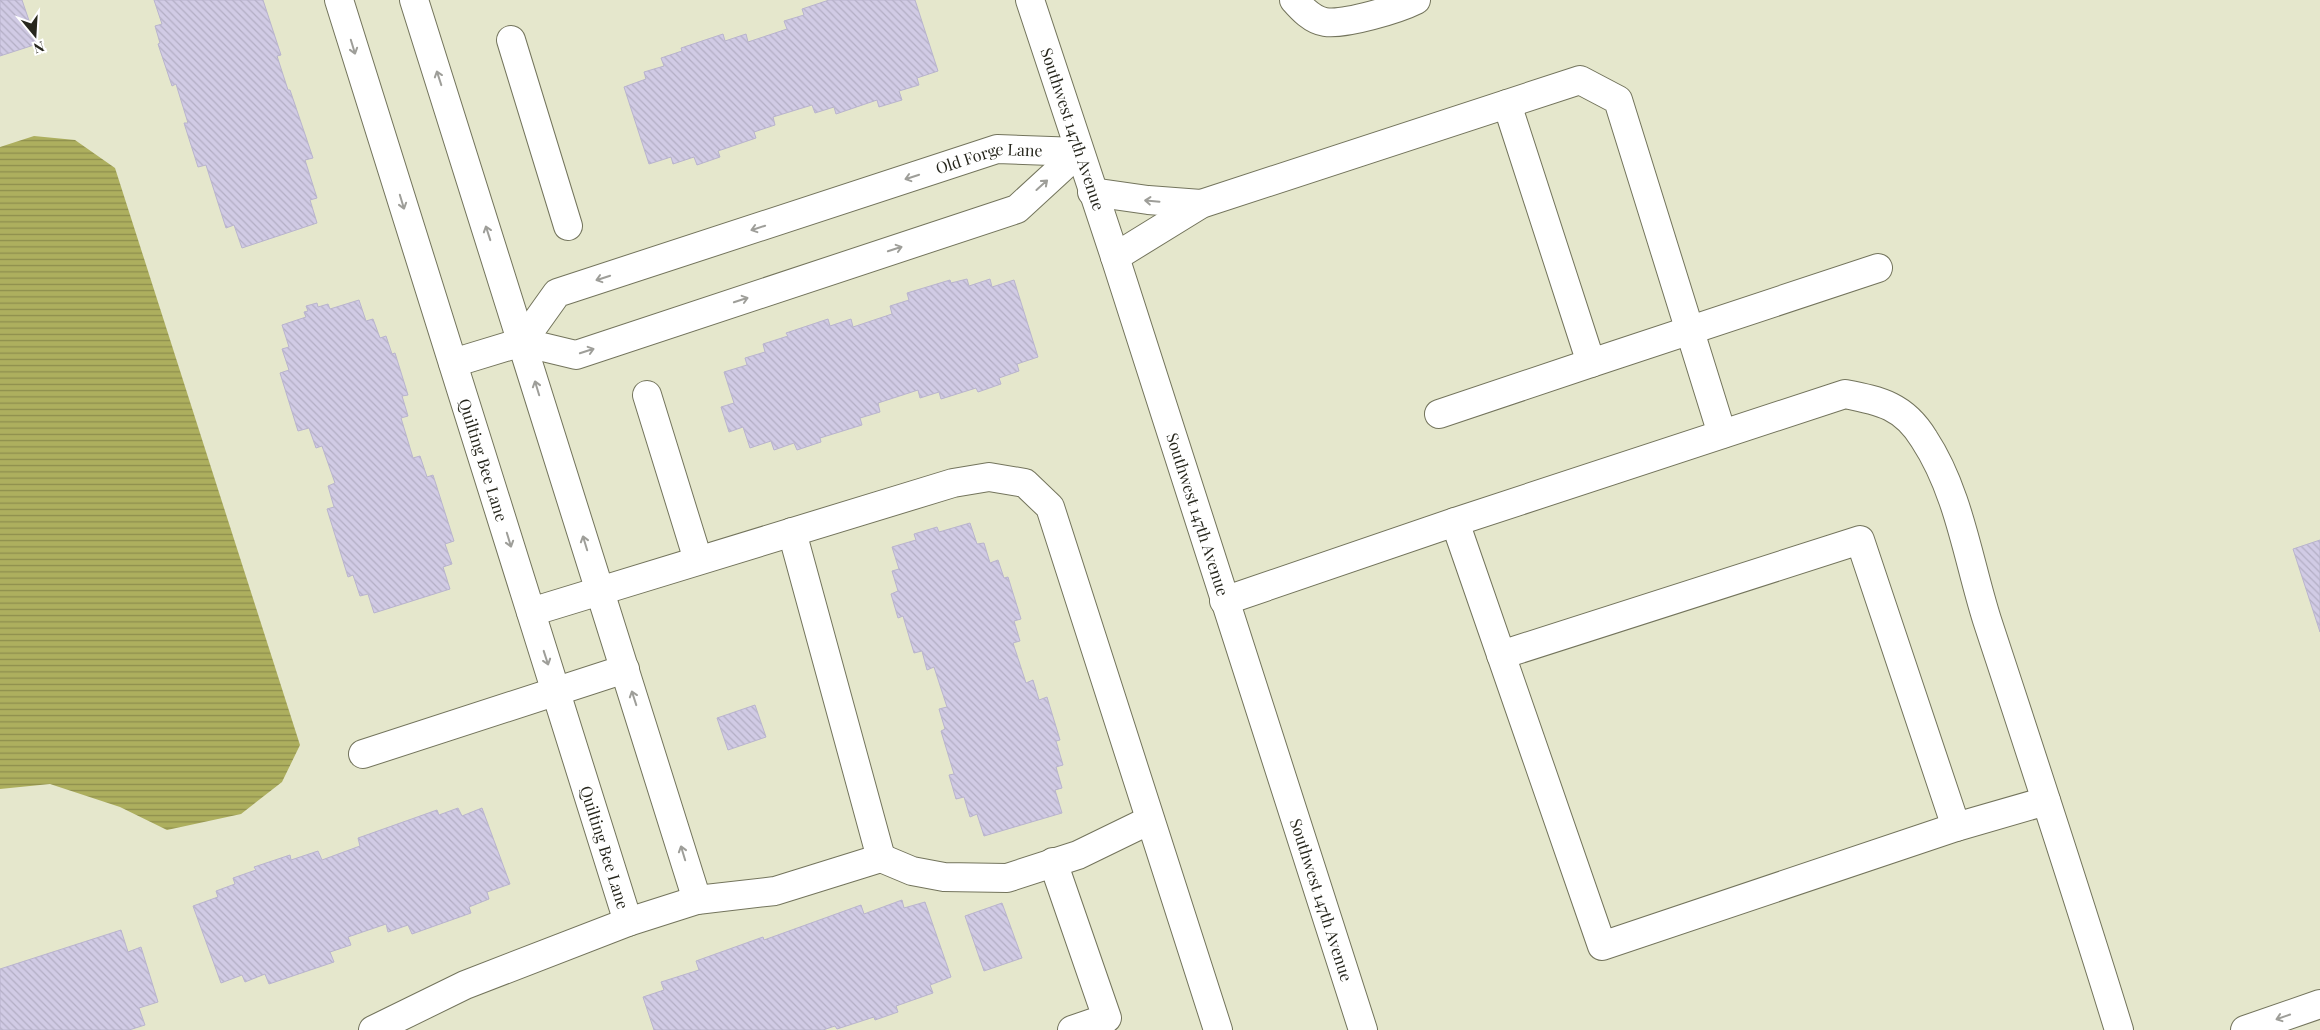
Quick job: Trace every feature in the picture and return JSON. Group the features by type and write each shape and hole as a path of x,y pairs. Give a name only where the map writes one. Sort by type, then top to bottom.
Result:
{"street":[{"name":"Quilting Bee Lane","path":"338,0 628,922"},
{"path":"414,0 697,900"},
{"name":"Southwest 147th Avenue","path":"1030,0 1092,192 1116,257 1224,601 1363,1030"},
{"path":"1294,0 1305,12 1325,22 1360,19 1416,0"},
{"path":"510,40 568,226"},
{"path":"1116,257 1201,204 1580,80 1618,100 1722,434"},
{"path":"1507,104 1591,363"},
{"name":"Old Forge Lane","path":"522,342 557,293 997,149 1079,152"},
{"name":"Old Forge Lane","path":"453,363 522,342 576,354 1017,208 1079,152"},
{"path":"1092,192 1148,200 1201,204"},
{"path":"1439,414 1878,268"},
{"path":"1224,601 1455,522 1845,394 1879,401 1906,416 1924,438 1945,475 1984,609 2080,903 2119,1030"},
{"path":"646,395 698,560"},
{"path":"531,612 600,589 954,483 989,476 1026,483 1050,506 1218,1030"},
{"path":"1455,522 1602,946 1956,827 2046,801"},
{"path":"792,532 881,858"},
{"path":"1501,655 1860,540 1956,827"},
{"path":"363,754 625,669"},
{"path":"374,1030 465,985 628,922 697,900 775,891 881,858 912,870 944,877 1007,878 1078,854 1150,820"},
{"path":"1053,862 1106,1018 1072,1030"},
{"path":"2245,1030 2320,1004"}],"shaded area":[{"path":"34,136 75,140 115,168 300,745 282,782 241,814 167,830 120,807 50,784 0,789 0,147"}],"building":[{"path":"0,0 22,0 37,44 0,56"},
{"path":"154,0 263,0 281,55 277,56 313,158 305,160 317,198 310,200 317,223 242,248 234,225 226,228 206,165 198,167 184,123 188,123 176,84 172,86 158,44 160,43 155,26 162,24"},
{"path":"829,0 915,0 938,71 917,78 919,85 899,91 902,100 879,107 877,100 836,114 834,107 815,113 812,105 773,117 775,125 754,132 756,138 718,151 720,157 697,165 694,157 673,164 671,157 649,164 624,87 646,79 644,72 664,66 661,58 682,51 681,48 723,34 725,41 746,34 748,42 787,29 784,21 804,15 802,9"},
{"path":"967,279 969,286 990,279 992,287 1014,280 1038,357 1017,364 1019,371 999,378 1001,384 978,392 976,388 941,399 939,392 920,398 918,390 878,403 880,412 860,418 862,425 820,438 821,442 797,450 794,443 774,450 771,441 750,448 743,427 729,432 721,407 734,403 724,372 747,365 745,358 765,352 763,344 788,336 786,333 828,319 830,326 851,319 853,327 892,314 890,306 909,300 907,293 950,280 951,283"},
{"path":"359,300 366,321 373,319 380,338 386,336 392,354 395,353 408,395 402,396 408,416 401,418 413,458 420,456 427,477 433,475 454,541 445,544 452,564 443,567 450,589 374,613 368,594 360,596 353,575 348,577 327,509 334,507 328,486 335,483 322,446 316,448 309,428 298,431 280,373 289,370 282,349 289,347 282,325 306,317 304,312 308,311 306,306 317,303 318,307 328,304 330,309"},
{"path":"970,523 977,544 984,543 990,563 998,560 1004,578 1008,577 1021,619 1014,621 1020,641 1013,643 1026,683 1033,680 1039,700 1047,697 1060,740 1056,741 1063,765 1056,767 1062,788 1055,790 1062,813 984,836 977,814 970,817 964,797 956,799 949,775 954,774 941,731 945,729 939,709 947,707 934,667 927,670 922,651 914,653 903,616 898,618 891,594 898,591 892,571 899,569 892,547 916,540 914,534 937,527 939,532"},
{"path":"2320,540 2320,632 2293,549"},
{"path":"755,705 766,737 728,750 717,718"},
{"path":"458,808 462,816 482,808 510,884 487,892 489,899 469,907 471,913 412,934 408,925 388,932 386,924 348,937 351,945 330,952 334,962 269,984 265,974 245,982 242,975 221,983 193,906 218,897 216,891 235,884 233,878 256,870 254,867 290,855 291,860 318,851 322,860 360,846 358,838 437,810 439,815"},
{"path":"902,900 904,908 925,902 951,977 930,985 933,993 896,1006 898,1012 875,1020 874,1017 837,1029 835,1026 823,1030 654,1030 643,997 664,990 661,982 699,970 696,961 763,937 764,940 861,905 864,914"},
{"path":"1002,903 1022,958 984,971 965,916"},
{"path":"121,930 128,952 141,947 158,1002 139,1008 145,1025 129,1030 0,1030 0,969"}]}
